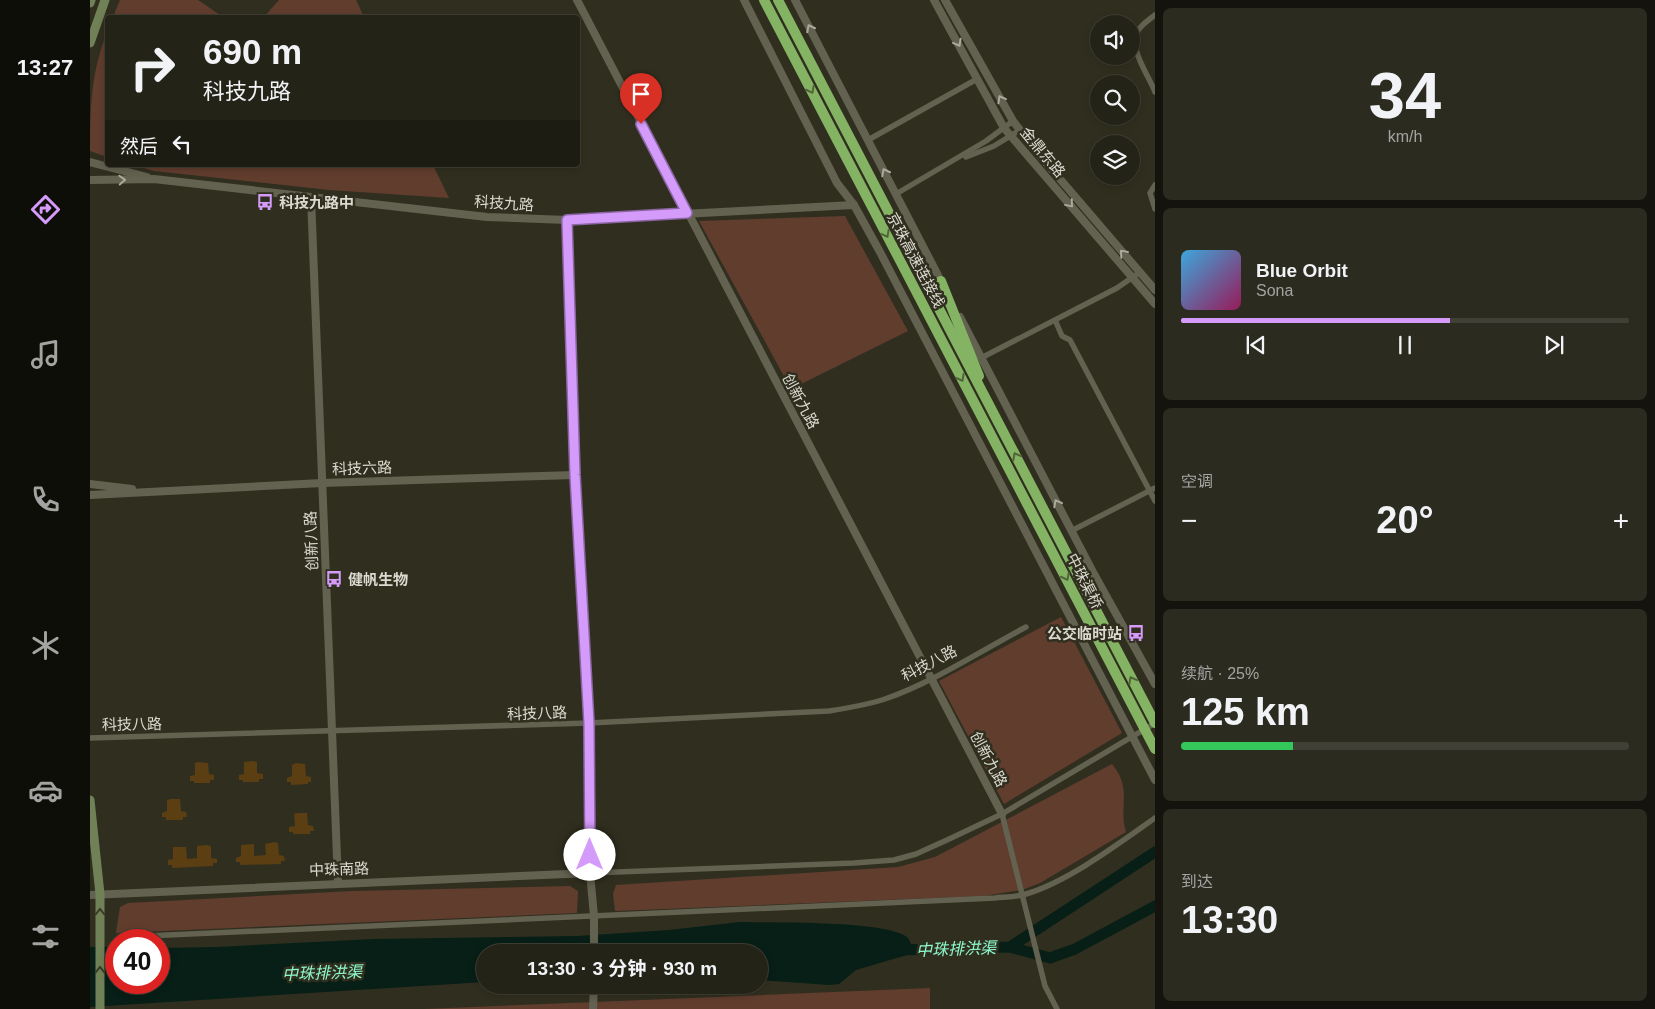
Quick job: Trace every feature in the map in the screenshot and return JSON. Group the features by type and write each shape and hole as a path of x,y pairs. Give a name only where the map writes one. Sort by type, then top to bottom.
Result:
{"highway":[{"name":"京珠高速连接线","path":"764,0 1043,534"},
{"name":"京珠高速连接线","path":"778,0 1055,531"},
{"path":"941,281 975,363 985,396"},
{"name":"中珠渠桥","path":"1055,531 1155,723"},
{"name":"中珠渠桥","path":"1043,534 1155,749"}],"main road":[{"path":"90,43 105,0"},
{"path":"90,800 95,894 100,930 100,1009"}],"street":[{"name":"创新九路","path":"577,0 1002,814"},
{"path":"744,0 837,183 854,205 1155,780"},
{"path":"795,0 1072,531 1155,684"},
{"name":"金鼎东路","path":"934,0 1004,128 1155,304"},
{"name":"金鼎东路","path":"945,0 1013,121 1155,290"},
{"path":"1155,15 1139,28 1135,36 1139,57 1155,92"},
{"path":"868,140 978,79"},
{"path":"896,194 952,162 1013,121"},
{"path":"952,162 994,146 1020,130"},
{"name":"科技九路","path":"90,162 105,166"},
{"name":"科技九路","path":"109,167 154,179 487,216 567,220 854,205"},
{"name":"科技九路","path":"90,180 154,179"},
{"path":"1155,185 1150,193 1155,209"},
{"name":"创新八路","path":"310,197 338,883"},
{"path":"567,220 575,475 589,723 590,873 594,916 594,944"},
{"path":"981,358 1055,320 1140,272"},
{"path":"1055,320 1062,336 1070,340 1152,489 1155,501"},
{"name":"科技六路","path":"90,495 322,483 575,475"},
{"name":"科技六路","path":"90,484 149,492"},
{"path":"1072,531 1152,489"},
{"name":"科技八路","path":"90,738 589,723 829,711 886,699 931,678 1026,627"},
{"path":"590,873 894,860 916,854 1002,814 1155,723"},
{"path":"1002,814 1045,986 1057,1009"},
{"path":"170,935 985,899 1023,895 1039,889 1102,855 1155,818"},
{"name":"中珠南路","path":"95,894 590,873"},
{"path":"594,994 594,1009"}],"shaded area":[{"path":"120,0 198,0 220,15 114,15"},
{"path":"279,0 356,0 363,15 266,15"},
{"path":"105,38 105,156 90,151 92,90"},
{"path":"141,167 434,167 449,198 329,190 154,171"},
{"path":"845,216 908,331 791,389 699,221"},
{"path":"1061,617 1122,733 1004,804 939,681"},
{"path":"1112,764 1118,773 1124,790 1123,814 1126,832 1040,883 1022,890 983,896 615,911 613,894 616,885 898,867 935,857"},
{"path":"570,886 578,891 577,913 170,931 170,929 117,929 120,907 128,903 352,891"},
{"path":"930,988 930,1009 424,1009"}],"water":[{"path":"740,922 855,925 897,932 908,938 913,949 907,955 856,970 839,984 829,985 768,981 768,944 476,944 476,983 90,1007 90,947 105,947 105,994 170,994 170,948 374,939 577,936 669,930"}],"building":[{"path":"244,762 257,762 257,773 263,774 263,779 259,779 259,782 243,782 243,780 239,780 239,775 244,774"},
{"path":"195,763 208,763 209,774 214,775 214,780 210,780 210,783 194,783 194,781 190,781 190,776 195,775"},
{"path":"296,763 305,764 306,776 311,777 311,782 308,782 308,784 291,785 291,782 287,782 287,778 292,776 292,765"},
{"path":"180,799 181,811 186,812 187,817 183,817 183,820 166,820 166,817 162,817 162,813 167,811 167,800"},
{"path":"307,813 308,825 313,826 314,831 310,831 310,834 293,834 293,832 289,832 289,827 295,826 294,814"},
{"path":"278,843 279,855 284,856 285,861 281,861 281,864 240,865 240,862 236,862 236,858 241,856 241,845 254,844 254,856 266,855 265,844"},
{"path":"197,846 211,846 211,858 217,859 217,863 213,863 213,866 172,868 172,865 168,865 168,860 173,859 173,847 186,847 187,859 197,858"}],"waterway":[{"name":"中珠排洪渠","path":"897,950 1010,947 1155,852"},
{"path":"1010,947 1050,958 1075,949 1155,906"}],"place":[{"name":"科技九路中","path":"265,202"},
{"name":"健帆生物","path":"334,579"},
{"name":"公交临时站","path":"1136,633"}],"route":[{"path":"590,855 589,723 575,475 567,220 687,213 641,124"}]}
